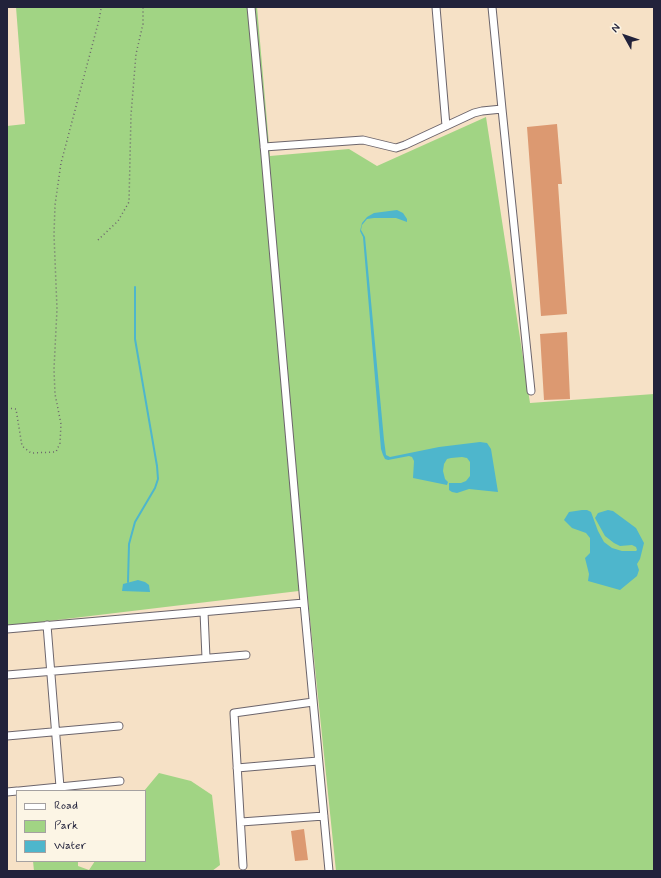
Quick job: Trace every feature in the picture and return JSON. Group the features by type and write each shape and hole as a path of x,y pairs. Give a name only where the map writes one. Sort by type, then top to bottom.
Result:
{"lane":[{"path":"250,7 329,871"},
{"path":"436,7 446,126"},
{"path":"492,7 532,390"},
{"path":"264,147 362,140 396,148 482,111 502,109"},
{"path":"7,629 304,603"},
{"path":"204,612 206,658"},
{"path":"47,625 60,787"},
{"path":"7,675 246,655"},
{"path":"243,866 234,713 313,702"},
{"path":"7,736 119,726"},
{"path":"237,768 318,760"},
{"path":"28,790 120,781"},
{"path":"241,822 324,816"}],"path":[{"path":"7,408 16,409 22,446 31,453 56,452 60,443 61,424 54,369 57,309 54,235 55,205 61,163 99,20 101,7"},
{"path":"98,240 118,221 129,202 136,54 143,24 143,7"}],"green space":[{"path":"16,7 257,7 270,156 349,149 377,166 486,117 530,403 654,394 654,871 336,871 307,590 7,626 7,126 25,124"},
{"path":"159,773 191,781 212,795 220,865 212,871 34,871 33,862 78,862 78,866 89,870 94,862 146,862 145,790"}],"water":[{"path":"397,210 403,213 407,219 407,222 396,218 367,219 362,225 361,230 365,237 386,455 390,457 439,447 480,442 487,443 491,449 498,492 469,489 457,493 449,490 449,483 461,483 466,481 470,476 470,462 467,458 462,457 447,459 444,464 443,471 445,479 448,482 447,485 413,478 414,461 412,457 409,456 388,460 385,459 383,455 381,449 363,237 360,231 362,223 367,217 374,213"},
{"path":"582,510 591,512 604,542 612,548 622,551 637,550 636,547 632,545 620,546 605,536 595,518 598,513 608,510 613,511 636,528 644,543 640,559 637,564 639,570 637,576 620,590 588,581 589,574 585,558 590,553 590,538 586,533 572,528 564,520 569,512"},
{"path":"138,580 149,585 150,592 122,591 123,584"}],"building":[{"path":"557,124 562,184 558,184 567,314 541,316 527,127"},
{"path":"567,332 570,399 544,400 540,334"},
{"path":"304,829 308,860 295,861 291,831"}],"waterway":[{"path":"128,582 129,544 135,522 155,488 158,479 135,339 135,287"}]}
